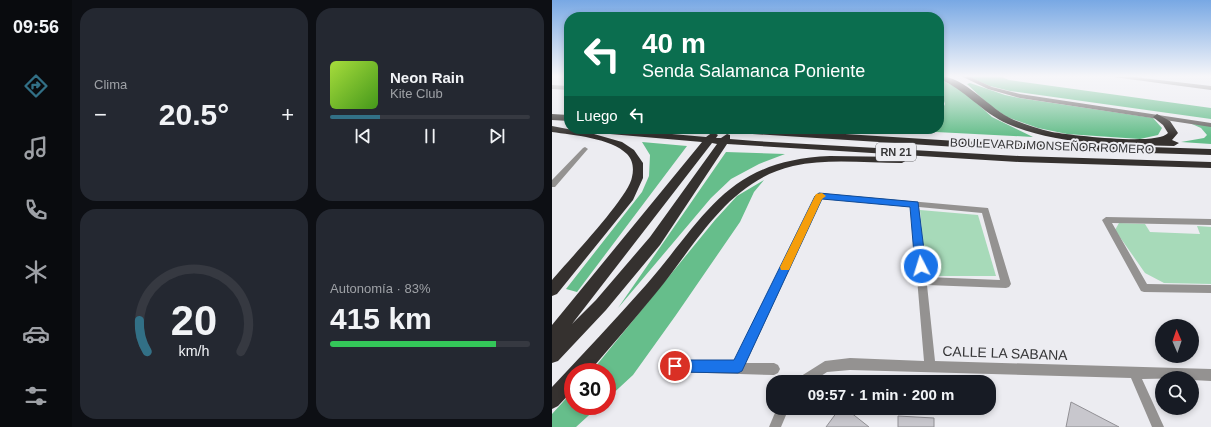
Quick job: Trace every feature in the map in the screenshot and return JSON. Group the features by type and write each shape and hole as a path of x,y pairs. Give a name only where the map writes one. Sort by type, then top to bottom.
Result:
{"highway":[{"path":"973,96 995,114 1030,129 1056,136 1080,139 1211,144"},
{"path":"552,117 564,118"},
{"path":"1155,142 1169,138 1173,133 1167,123 1157,117"},
{"path":"552,128 564,128"},
{"path":"552,128 564,131"},
{"path":"552,290 629,197 635,186 639,171 634,156 621,145 576,134"},
{"name":"BOULEVARD MONSEÑOR ROMERO","path":"640,134 755,144 1019,159 1211,165"},
{"path":"552,337 713,134"},
{"path":"552,355 601,305 655,241 729,134"},
{"name":"BOULEVARD MONSEÑOR ROMERO","path":"802,134 957,144 1211,152"},
{"path":"586,363 651,288 711,212 727,196 760,175 789,163 804,160 1019,159"},
{"path":"552,400 564,387"}],"street":[{"path":"1018,96 1087,108 1211,125"},
{"path":"552,185 585,149"},
{"path":"738,367 819,196 985,210 1006,284 922,281"},
{"path":"915,204 930,365"},
{"path":"1211,222 1106,220 1144,288 1211,289"},
{"name":"CALLE LA SABANA","path":"812,375 825,366 850,364 930,365 1211,375"},
{"path":"675,366 774,369"},
{"path":"1134,373 1158,427"},
{"path":"775,427 780,415"}],"green space":[{"path":"944,96 969,96 992,117 1033,137 944,132"},
{"path":"980,96 1009,96 1153,118 1162,128 1158,135 1140,139 1067,134 1038,128 1007,117 988,104"},
{"path":"1045,96 1124,96 1211,108 1211,119"},
{"path":"1192,124 1211,125 1211,144 1181,142 1204,138 1207,135 1201,128"},
{"path":"642,142 687,146 577,292 566,289 642,192 649,176 650,155"},
{"path":"726,152 785,154 759,164 731,179 711,198 618,308"},
{"path":"764,180 754,192 740,222 676,315 633,375 616,391 616,363 598,363 715,220 737,196"},
{"path":"920,210 978,215 996,276 926,276"},
{"path":"1119,223 1145,224 1150,232 1200,234 1197,226 1211,227 1211,284 1164,283 1145,273 1115,230"},
{"path":"564,401 564,415 589,415 576,427 552,427 552,414"}],"building":[{"path":"1071,402 1119,427 1066,427"},
{"path":"835,415 854,415 869,427 826,427"},
{"path":"898,416 934,418 934,427 898,427"}],"slow traffic":[{"path":"785,267 819,196 822,196"}],"route":[{"path":"675,366 738,367 819,196 915,204 921,266"}]}
